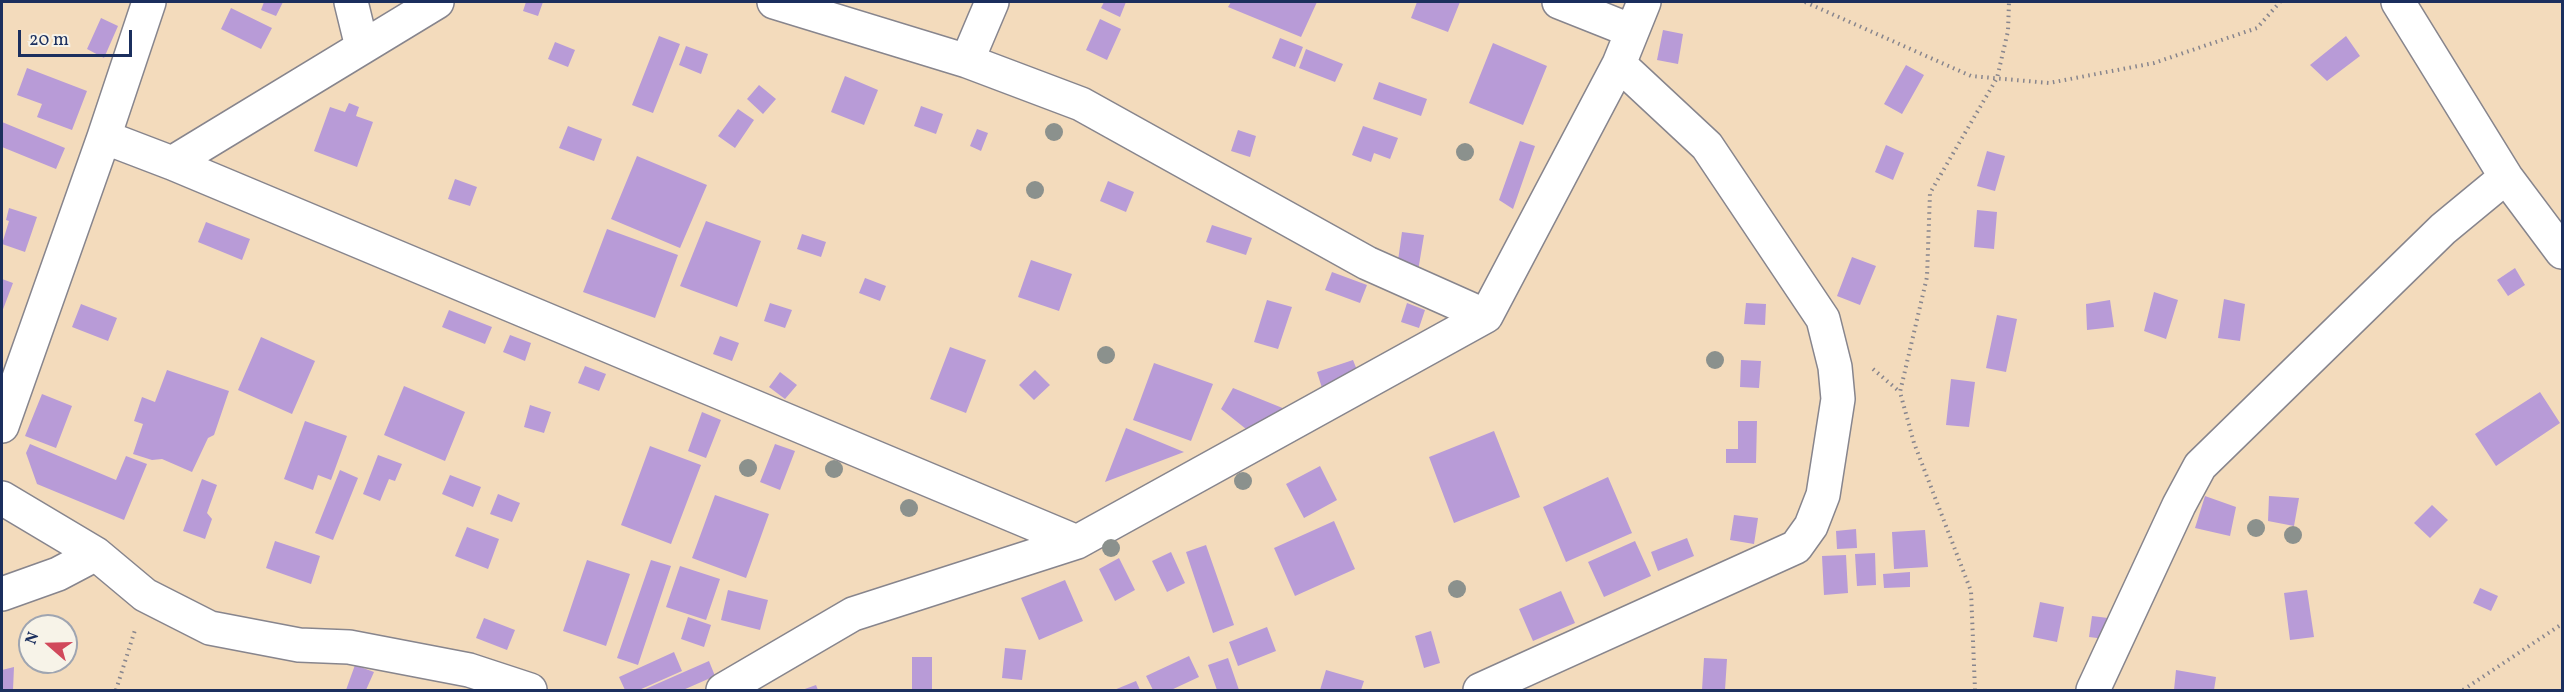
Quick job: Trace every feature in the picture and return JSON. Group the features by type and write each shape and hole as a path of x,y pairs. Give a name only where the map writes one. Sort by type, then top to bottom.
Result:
{"street":[{"path":"2,426 149,2"},
{"path":"351,2 362,47"},
{"path":"172,163 437,2"},
{"path":"774,2 966,61 1081,104 1367,263 1486,316"},
{"path":"966,61 992,2"},
{"path":"723,690 853,614 1077,542 1486,316 1619,64 1638,16 1559,2"},
{"path":"2398,2 2506,177 2562,252"},
{"path":"1480,690 1796,547 1811,526 1823,495 1838,399 1835,367 1823,319 1707,146 1619,64"},
{"path":"104,137 172,163 1077,542"},
{"path":"2093,690 2200,466 2443,229 2506,177"},
{"path":"2,498 96,554 146,595 210,628 299,645 348,647 467,680 530,690"},
{"path":"2,594 58,574 96,554"}],"path":[{"path":"1805,2 1971,76 2049,83 2154,63 2257,28 2280,2"},
{"path":"1975,690 1971,591 1914,443 1900,392 1927,277 1930,193 1997,78 2008,31 2009,2"},
{"path":"116,690 146,595"},
{"path":"2463,690 2562,624"}],"building":[{"path":"264,2 283,2 276,16 261,10"},
{"path":"526,2 543,2 538,16 523,11"},
{"path":"1104,2 1126,2 1120,17 1101,8"},
{"path":"1231,2 1317,2 1301,37 1228,7"},
{"path":"1417,2 1460,2 1448,32 1411,18"},
{"path":"231,8 272,28 261,49 221,29"},
{"path":"101,18 118,26 104,58 87,49"},
{"path":"1100,19 1121,29 1107,60 1086,50"},
{"path":"1663,30 1683,34 1678,64 1657,60"},
{"path":"659,36 680,44 653,113 632,105"},
{"path":"2346,36 2360,56 2327,81 2310,65"},
{"path":"1280,38 1303,47 1295,67 1272,58"},
{"path":"555,42 575,50 568,67 548,59"},
{"path":"1493,43 1547,66 1523,125 1469,103"},
{"path":"686,46 708,54 701,74 679,65"},
{"path":"1306,49 1343,64 1335,82 1299,68"},
{"path":"1906,65 1924,75 1902,114 1884,104"},
{"path":"27,68 87,91 72,130 37,117 42,104 17,95"},
{"path":"845,76 878,90 864,125 831,112"},
{"path":"1379,82 1427,99 1421,116 1373,99"},
{"path":"759,85 776,99 763,114 747,99"},
{"path":"349,103 359,107 356,116 373,122 357,167 314,151 330,107 345,112"},
{"path":"921,106 943,114 936,134 914,126"},
{"path":"738,109 754,120 735,148 718,136"},
{"path":"2,122 65,148 56,169 2,147"},
{"path":"568,126 602,139 594,161 559,148"},
{"path":"1363,126 1398,138 1390,159 1374,153 1371,162 1352,155"},
{"path":"977,129 988,133 981,151 970,146"},
{"path":"1238,130 1256,136 1250,157 1231,151"},
{"path":"1520,141 1535,146 1513,209 1499,200"},
{"path":"1886,145 1904,153 1893,180 1875,172"},
{"path":"1987,151 2005,156 1995,191 1977,186"},
{"path":"637,156 707,185 680,248 611,219"},
{"path":"455,179 477,187 470,206 448,199"},
{"path":"1108,181 1134,192 1126,212 1100,201"},
{"path":"9,208 37,217 25,252 2,244 9,221 6,220"},
{"path":"1977,210 1997,212 1994,249 1974,247"},
{"path":"706,221 761,241 737,307 680,286"},
{"path":"206,222 250,239 242,260 198,242"},
{"path":"1212,225 1252,238 1246,255 1206,242"},
{"path":"607,229 678,255 655,318 583,292"},
{"path":"1402,232 1424,235 1418,271 1397,268"},
{"path":"802,234 826,242 821,257 797,249"},
{"path":"1852,257 1876,266 1860,305 1837,296"},
{"path":"1031,260 1072,274 1059,311 1018,297"},
{"path":"2515,268 2525,285 2508,296 2497,280"},
{"path":"1332,272 1367,285 1360,303 1325,290"},
{"path":"865,278 886,286 880,301 859,293"},
{"path":"2,279 13,283 2,312"},
{"path":"2154,292 2178,300 2166,339 2144,331"},
{"path":"2224,299 2245,304 2240,341 2218,338"},
{"path":"1267,300 1292,307 1278,349 1254,342"},
{"path":"2110,300 2114,327 2087,330 2086,304"},
{"path":"770,303 792,310 785,328 764,321"},
{"path":"1407,303 1425,310 1419,328 1401,322"},
{"path":"1746,303 1766,304 1765,325 1744,324"},
{"path":"81,304 117,318 108,341 72,327"},
{"path":"449,310 492,327 485,344 442,327"},
{"path":"1997,315 2017,319 2006,372 1986,368"},
{"path":"510,335 531,343 525,361 503,352"},
{"path":"720,336 739,343 732,361 713,354"},
{"path":"261,337 315,361 292,414 238,390"},
{"path":"950,347 986,360 966,413 930,399"},
{"path":"1353,360 1359,375 1322,388 1317,372"},
{"path":"1741,360 1761,361 1759,388 1740,387"},
{"path":"1154,363 1213,384 1191,441 1133,420"},
{"path":"585,366 606,374 599,391 578,383"},
{"path":"167,370 229,391 214,435 208,438 192,472 162,459 152,460 133,454 143,424 134,421 142,397 155,402"},
{"path":"1035,370 1050,385 1034,400 1019,385"},
{"path":"780,372 797,385 785,399 769,387"},
{"path":"1951,379 1975,382 1969,427 1946,425"},
{"path":"404,386 465,412 445,461 384,435"},
{"path":"1233,388 1285,409 1246,429 1221,409"},
{"path":"2540,392 2560,423 2496,466 2475,434"},
{"path":"42,394 72,406 56,448 25,436"},
{"path":"530,405 551,412 544,433 524,427"},
{"path":"702,412 721,420 706,458 688,451"},
{"path":"305,421 347,436 331,480 318,475 313,490 284,479"},
{"path":"1738,421 1757,421 1756,463 1726,463 1726,449 1738,449"},
{"path":"1126,428 1184,452 1105,482"},
{"path":"1494,431 1520,497 1454,523 1429,457"},
{"path":"30,444 116,480 126,456 147,464 124,520 37,484 26,453"},
{"path":"775,444 795,451 780,490 760,482"},
{"path":"650,446 701,465 671,544 621,525"},
{"path":"378,455 402,464 395,481 389,479 380,501 363,494"},
{"path":"1320,466 1337,500 1304,518 1286,484"},
{"path":"340,470 358,478 333,540 315,533"},
{"path":"450,475 481,487 473,507 442,494"},
{"path":"1608,477 1632,533 1566,562 1543,507"},
{"path":"202,479 217,485 207,513 212,519 205,539 183,531"},
{"path":"498,494 520,503 512,522 490,514"},
{"path":"715,495 769,514 746,578 692,558"},
{"path":"2205,496 2236,507 2230,536 2195,528"},
{"path":"2269,496 2299,498 2294,526 2268,521"},
{"path":"2432,505 2448,520 2430,538 2414,523"},
{"path":"1734,515 1758,518 1754,544 1730,540"},
{"path":"1334,521 1355,569 1295,596 1274,548"},
{"path":"467,527 499,539 488,569 455,556"},
{"path":"1856,529 1857,548 1837,549 1836,531"},
{"path":"1925,530 1928,567 1894,569 1892,532"},
{"path":"1687,538 1694,556 1658,571 1651,552"},
{"path":"275,541 320,556 311,584 266,568"},
{"path":"1635,541 1651,576 1604,597 1588,562"},
{"path":"1206,545 1234,625 1213,633 1186,552"},
{"path":"1171,552 1185,583 1167,592 1152,561"},
{"path":"1875,553 1876,585 1857,586 1855,554"},
{"path":"1846,555 1848,593 1824,595 1822,556"},
{"path":"1119,558 1135,590 1115,601 1099,569"},
{"path":"587,560 630,574 606,646 563,631"},
{"path":"651,560 671,566 638,665 617,658"},
{"path":"680,566 720,579 706,620 666,607"},
{"path":"1910,572 1910,587 1884,588 1883,574"},
{"path":"1065,580 1083,621 1039,640 1021,598"},
{"path":"2480,588 2498,596 2491,611 2473,603"},
{"path":"728,590 768,600 760,630 721,620"},
{"path":"2307,590 2314,637 2290,640 2284,593"},
{"path":"1561,591 1575,623 1533,641 1519,609"},
{"path":"2040,602 2064,607 2057,642 2033,637"},
{"path":"2092,616 2108,618 2105,639 2089,637"},
{"path":"688,617 711,625 704,647 681,639"},
{"path":"484,618 515,630 507,650 476,638"},
{"path":"1267,627 1276,651 1238,666 1229,642"},
{"path":"1431,631 1440,663 1424,668 1415,636"},
{"path":"1005,648 1026,650 1022,680 1002,678"},
{"path":"674,652 682,671 639,690 625,690 619,677"},
{"path":"1189,656 1199,677 1171,690 1153,690 1146,676"},
{"path":"912,657 932,657 932,690 912,690"},
{"path":"1228,658 1239,690 1217,690 1208,665"},
{"path":"1704,658 1727,659 1725,690 1702,690"},
{"path":"709,661 715,676 683,690 643,690"},
{"path":"355,665 374,672 366,690 346,690"},
{"path":"14,667 13,690 2,690 2,670"},
{"path":"1326,670 1364,681 1361,690 1320,690"},
{"path":"2176,670 2216,677 2214,690 2174,690"},
{"path":"1136,681 1140,690 1114,690"},
{"path":"816,685 818,690 802,690"}]}
